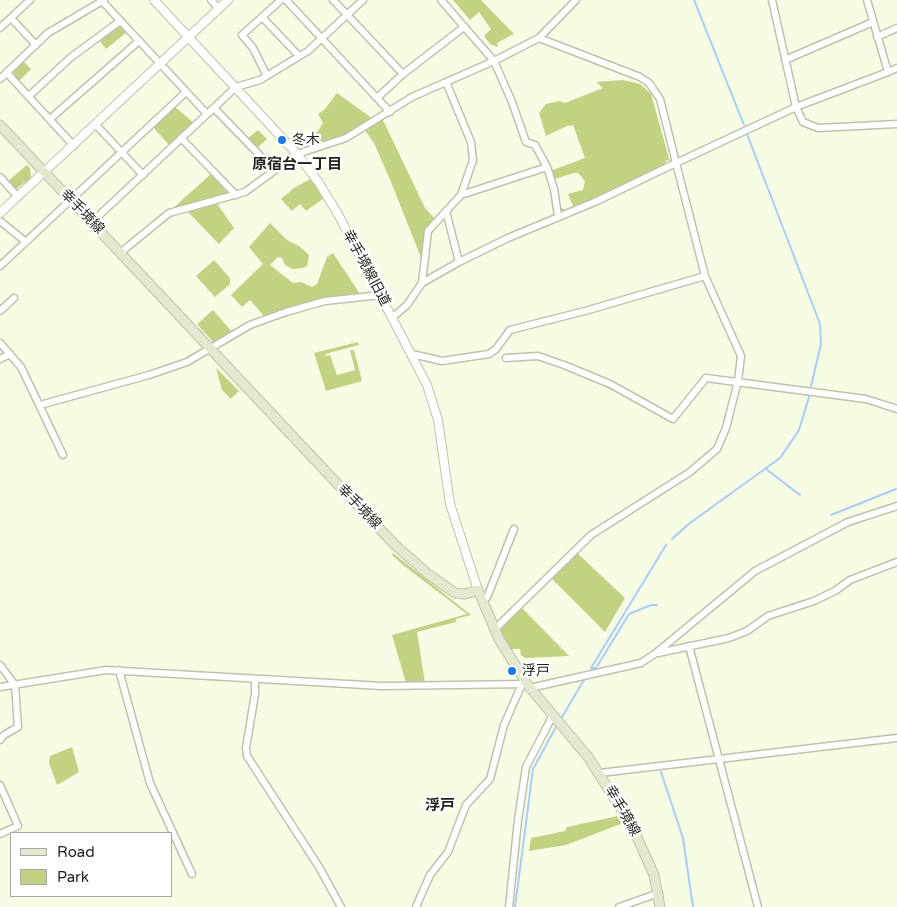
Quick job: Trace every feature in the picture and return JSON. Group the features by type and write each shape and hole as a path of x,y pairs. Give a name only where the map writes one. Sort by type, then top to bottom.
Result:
{"main road":[{"name":"幸手境線","path":"0,125 342,490 410,559 455,593 461,595 478,590 494,630 526,685 600,773 632,826 647,857 659,893 660,907"}],"street":[{"path":"0,28 30,0"},
{"path":"0,79 48,34 102,0 207,114"},
{"name":"幸手境線旧道","path":"154,0 297,154 320,183 393,317 427,385 438,420 450,504 478,590"},
{"path":"210,0 219,9"},
{"path":"0,214 228,0"},
{"path":"267,76 253,48 242,35 281,0"},
{"path":"286,0 390,112"},
{"path":"334,0 403,74"},
{"path":"92,222 236,87 267,76 299,56 322,39 363,0"},
{"path":"441,0 494,61 526,142 536,146 547,167 554,188 558,216"},
{"path":"120,253 170,213 236,195 253,187 297,154 346,138 390,112 412,96 494,61 539,38 576,0"},
{"path":"772,0 796,107 803,122 818,128 897,124"},
{"path":"867,0 888,72"},
{"path":"262,17 299,56"},
{"path":"11,18 36,45"},
{"path":"29,96 70,58 120,21"},
{"path":"785,60 873,22"},
{"path":"377,98 403,74 464,27"},
{"path":"877,37 897,28"},
{"path":"494,630 590,535 690,472 712,455 722,440 726,428 738,380 740,356 705,276 656,89 640,78 539,38"},
{"path":"50,119 139,41"},
{"path":"422,283 508,238 597,201 796,107 897,68"},
{"path":"7,73 74,146"},
{"path":"446,82 461,114 473,152 461,196"},
{"path":"0,266 186,92"},
{"path":"214,108 274,170"},
{"path":"96,125 143,175"},
{"path":"181,138 236,195"},
{"path":"393,317 407,306 422,283 428,231 461,196 547,167"},
{"path":"0,177 18,197"},
{"path":"446,211 459,262"},
{"path":"0,221 26,242"},
{"path":"412,354 442,361 488,354 496,349 510,330 585,311 705,276"},
{"path":"40,405 156,373 187,362 250,325 286,312 325,301 381,295"},
{"path":"0,311 14,298"},
{"path":"0,343 21,367 63,455"},
{"path":"0,359 10,354"},
{"path":"506,358 538,356 564,365 610,384 673,419 706,378 738,380 866,399 897,409"},
{"path":"0,687 106,670 382,686 526,685 641,662 656,653 755,571 848,522 897,506"},
{"path":"483,603 488,595 514,529"},
{"path":"656,653 728,638 747,631 768,616 814,601 835,591 850,580 897,562"},
{"path":"689,646 758,907"},
{"path":"0,665 15,685 18,727 4,735 0,740"},
{"path":"119,670 150,784 192,874"},
{"path":"255,679 246,748 247,756 319,867 341,907"},
{"path":"416,907 430,875 448,852 466,805 490,780 504,726 526,685"},
{"path":"509,907 518,820 526,767 553,715"},
{"path":"600,773 897,738"},
{"path":"0,784 18,826 0,834"},
{"path":"619,907 659,893"}],"green space":[{"path":"453,0 481,0 514,34 497,43 498,47 490,44 484,36 491,29 479,12 470,20"},
{"path":"118,25 127,32 106,49 98,39"},
{"path":"23,61 31,69 19,81 12,71"},
{"path":"623,80 640,84 651,94 670,162 667,160 665,162 670,164 565,211 560,210 559,206 565,210 573,206 568,194 583,190 585,181 578,173 555,179 550,171 585,158 573,125 546,136 539,113 546,104 559,101 565,103 603,88 596,82"},
{"path":"337,93 373,119 346,136 303,149 301,143 318,131 323,123 318,114 324,110"},
{"path":"174,106 194,123 170,146 152,126"},
{"path":"382,118 425,208 435,219 429,224 424,240 422,260 374,143 364,129"},
{"path":"258,130 267,139 256,149 247,139"},
{"path":"27,165 30,168 31,178 15,190 7,182"},
{"path":"211,174 229,195 172,209"},
{"path":"312,178 324,198 306,211 300,204 292,211 281,199 294,188"},
{"path":"216,202 234,228 219,244 187,211 187,209"},
{"path":"270,223 287,240 299,246 309,255 307,266 303,268 293,269 285,265 282,258 278,257 270,265 293,283 301,282 312,287 317,284 327,257 333,253 360,294 328,297 265,317 250,300 242,307 231,295 263,264 249,247"},
{"path":"214,260 230,278 230,284 215,297 196,276"},
{"path":"213,310 233,333 215,344 197,324"},
{"path":"358,342 359,345 325,354 326,356 330,355 337,375 355,370 350,350 354,350 362,381 326,391 314,353"},
{"path":"216,368 239,391 231,399 222,390"},
{"path":"576,552 625,598 605,632 552,579 545,584"},
{"path":"393,553 471,615 456,619 456,622 417,632 425,683 406,683 392,635 467,614 403,565 392,555"},
{"path":"520,607 569,656 525,658 521,655 520,649 511,649 499,629"},
{"path":"72,747 79,772 57,785 49,763 50,756"},
{"path":"622,815 626,822 566,845 529,851 531,838 565,831 567,827"}],"waterway":[{"path":"694,0 744,125"},
{"path":"747,134 820,324 821,344 811,386"},
{"path":"672,539 690,523 780,458 799,430 809,397"},
{"path":"766,469 800,495"},
{"path":"831,515 896,489"},
{"path":"591,668 666,545"},
{"path":"591,668 596,668 629,614 651,605 657,605"},
{"path":"562,717 584,680"},
{"path":"515,907 533,769 556,727"},
{"path":"661,772 683,838 693,907"}],"place":[{"name":"冬木","path":"282,140"},
{"name":"浮戸","path":"512,671"}],"district":[{"name":"原宿台一丁目","path":"297,165"},
{"name":"浮戸","path":"440,806"}]}
